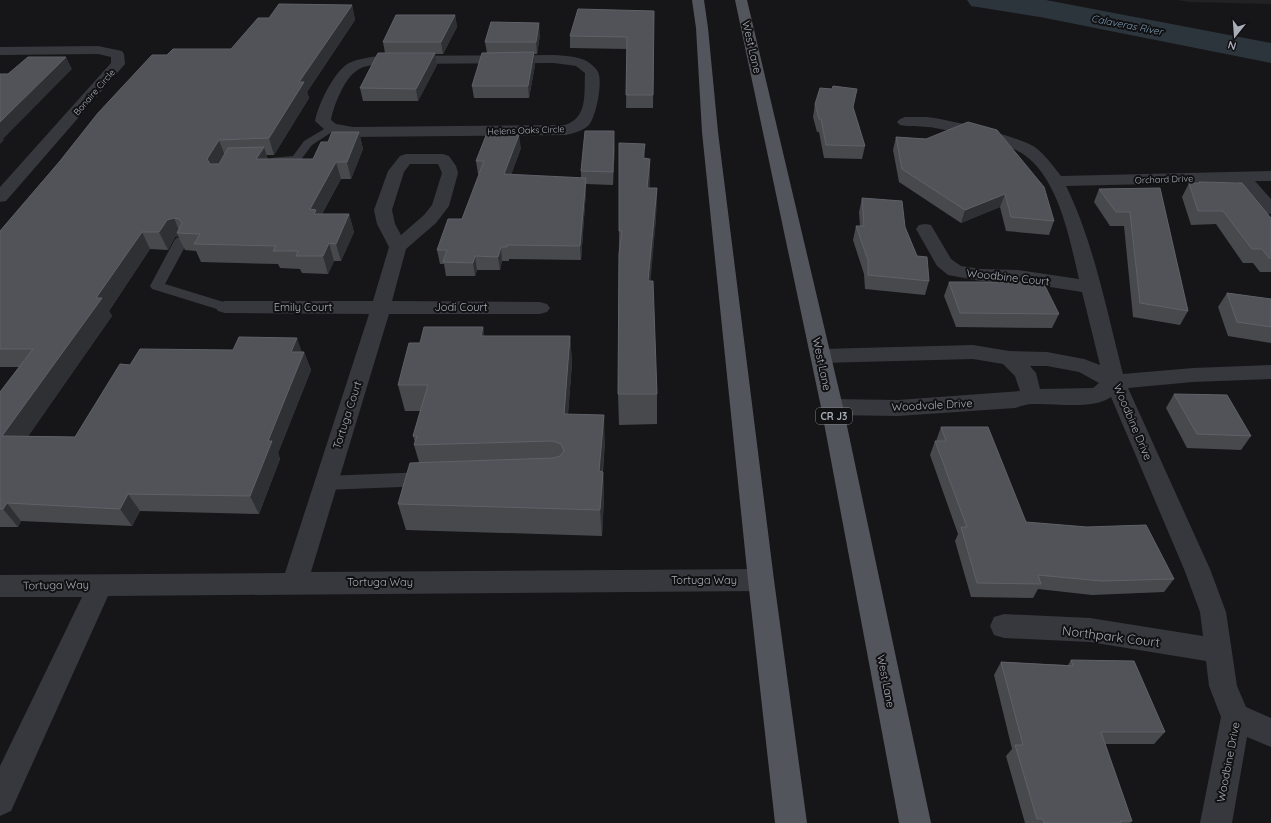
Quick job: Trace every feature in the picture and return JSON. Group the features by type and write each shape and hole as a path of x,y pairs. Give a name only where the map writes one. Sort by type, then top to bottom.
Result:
{"main road":[{"path":"698,5 702,28 710,132 761,580 791,823"},
{"name":"West Lane","path":"742,6 832,407 915,823"}],"street":[{"name":"Bonaire Circle","path":"0,51 98,50 117,54 118,64 0,197"},
{"name":"Helens Oaks Circle","path":"554,59 582,64 589,68 592,73 589,114 585,121 576,126 566,130 552,131 460,132 353,132 331,128 323,121 324,114 342,75 355,66 367,62 379,60 554,59"},
{"name":"Woodbine Drive","path":"905,122 926,122 948,126 1015,143 1030,151 1044,165 1056,182 1068,207 1079,242 1116,382 1197,569 1213,612 1223,686 1236,717 1216,823"},
{"path":"401,132 406,159"},
{"path":"443,159 447,150 460,132"},
{"path":"406,159 443,159"},
{"path":"406,159 396,171 383,210 386,224 398,247 430,219 440,206 450,173 448,166 443,159"},
{"name":"Orchard Drive","path":"1056,182 1271,176"},
{"path":"1242,177 1271,208"},
{"name":"Woodbine Court","path":"924,229 944,262 955,271 981,275 1018,276 1090,287"},
{"name":"Tortuga Court","path":"295,582 381,307 398,247"},
{"name":"Emily Court","path":"225,307 381,307"},
{"name":"Jodi Court","path":"381,307 540,308"},
{"path":"821,356 973,352 1009,358 1047,359 1084,366 1116,382 1193,375 1271,372"},
{"path":"1009,358 1025,373 1032,396"},
{"name":"Woodvale Drive","path":"832,407 898,408 1015,400 1032,396 1065,398 1098,395 1116,382"},
{"name":"Tortuga Way","path":"0,586 295,582 761,580"},
{"path":"0,800 100,584"},
{"name":"Northpark Court","path":"1004,626 1090,630 1218,651"},
{"path":"1236,717 1271,733"}],"lane":[{"path":"266,160 296,160 308,143 331,128"},
{"path":"181,241 157,286 225,307"},
{"path":"326,483 438,479"}],"shaded area":[{"path":"1177,0 1271,0 1271,4 1189,2"}],"building":[{"path":"279,4 352,5 299,82 304,82 269,138 219,140 207,159 210,164 219,164 228,148 264,147 256,159 313,159 321,142 328,142 332,132 359,132 347,162 336,162 310,209 316,210 314,214 349,214 336,244 329,243 323,256 296,256 298,251 273,251 276,246 194,244 200,234 177,233 182,223 179,219 174,218 167,220 159,232 142,232 96,298 102,298 2,436 75,437 120,364 130,365 140,349 233,350 239,337 297,338 291,352 304,352 268,441 272,441 250,496 128,494 120,509 7,503 3,509 0,509 0,392 33,349 0,349 0,231 60,161 98,113 152,55 167,55 173,49 231,49 258,18 269,18"},
{"path":"578,9 654,11 653,95 626,95 627,37 570,36"},
{"path":"396,15 455,15 441,42 383,42"},
{"path":"491,22 539,23 536,42 485,42"},
{"path":"534,52 528,86 472,86 482,53"},
{"path":"378,53 435,53 416,89 360,88"},
{"path":"28,57 66,57 0,122 0,74 8,74"},
{"path":"833,86 857,89 853,107 865,146 826,145 821,119 819,119 815,104 820,88 832,89"},
{"path":"968,122 997,130 1044,187 1054,221 1011,217 1005,194 965,210 902,169 896,137 926,139"},
{"path":"585,131 614,131 613,172 581,171"},
{"path":"487,133 519,135 504,174 586,178 580,246 507,245 507,247 501,247 498,257 475,256 473,263 443,262 447,250 437,250 448,219 462,219 484,161 476,161"},
{"path":"619,143 645,144 643,158 650,159 647,188 657,188 648,281 653,281 657,394 618,394 619,254 622,231 619,231"},
{"path":"1199,182 1242,183 1271,218 1271,258 1269,258 1262,249 1252,249 1223,211 1198,211 1189,183 1200,183"},
{"path":"1160,188 1188,311 1140,303 1130,212 1116,212 1099,189"},
{"path":"862,198 902,201 905,227 917,256 927,257 929,281 868,275 868,260 856,226 864,226"},
{"path":"949,282 1043,282 1059,314 960,313"},
{"path":"1227,293 1271,299 1271,327 1237,322"},
{"path":"424,327 483,327 481,336 570,336 564,414 604,415 599,471 603,472 600,510 398,504 410,463 553,458 560,456 564,451 561,444 553,441 414,445 417,436 413,436 428,385 398,385 409,343 420,343"},
{"path":"1174,394 1227,395 1251,436 1197,434"},
{"path":"941,427 988,427 1026,522 1087,527 1146,525 1174,579 1101,581 1038,575 1041,584 977,583 961,527 967,527 935,441 946,441"},
{"path":"1071,660 1134,661 1165,732 1101,732 1132,821 1120,821 1121,823 1044,823 1043,819 1037,819 1015,745 1023,745 1001,662 1073,666"}],"waterway":[{"name":"Calaveras River","path":"982,0 1040,8 1271,53"}]}
